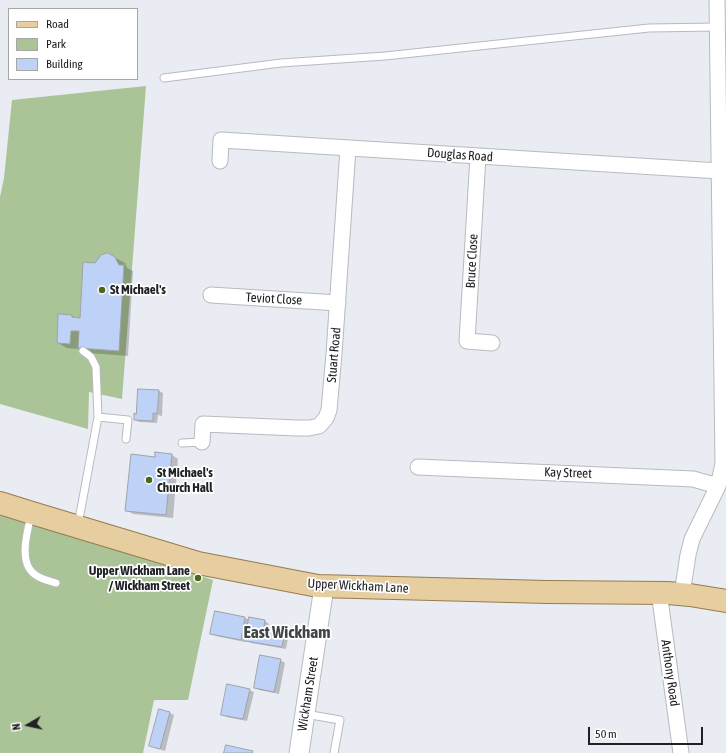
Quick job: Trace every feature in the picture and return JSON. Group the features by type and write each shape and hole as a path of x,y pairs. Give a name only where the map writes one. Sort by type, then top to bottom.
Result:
{"main road":[{"name":"Upper Wickham Lane","path":"0,503 198,563 324,587 547,592 659,592 726,601"}],"street":[{"path":"682,594 692,539 718,486 723,464 724,394 720,171 722,120 717,0"},
{"name":"Douglas Road","path":"220,161 221,140 720,171"},
{"name":"Stuart Road","path":"202,442 203,424 309,428 319,426 326,418 329,410 338,303 348,148"},
{"name":"Bruce Close","path":"478,156 467,341 492,343"},
{"name":"Teviot Close","path":"211,295 338,303"},
{"name":"Kay Street","path":"418,467 694,479 718,486"},
{"name":"Wickham Street","path":"299,753 324,587"},
{"name":"Anthony Road","path":"659,592 681,753"}],"lane":[{"path":"164,78 281,63 385,56 649,28 718,27"},
{"path":"78,527 98,417 96,366 91,357 83,351"},
{"path":"98,417 128,420 126,439"},
{"path":"182,443 202,442"},
{"path":"32,513 25,554 26,565 33,574 45,580 56,583"},
{"path":"305,714 340,720 334,753"}],"green space":[{"path":"146,86 122,399 89,392 88,429 0,404 0,197 4,178 12,100"},
{"path":"0,515 97,540 213,580 188,700 154,700 143,753 0,753"}],"building":[{"name":"St Michael's","path":"108,253 115,257 119,265 124,265 119,351 78,348 79,331 71,331 70,344 57,343 58,314 72,315 72,317 80,318 83,262 95,263 101,255"},
{"path":"138,389 159,390 157,414 153,413 153,421 134,420 134,413 136,414"},
{"name":"St Michael's Church Hall","path":"155,452 172,454 166,515 125,511 131,454 155,457"},
{"path":"215,611 245,617 241,640 210,634"},
{"path":"249,617 265,620 264,626 285,630 282,647 245,641"},
{"path":"260,655 281,659 274,692 254,688"},
{"path":"227,684 250,689 243,719 221,715"},
{"path":"159,709 170,712 160,749 149,746"},
{"path":"226,745 253,751 252,753 224,753"}],"place":[{"name":"St Michael's","path":"102,290"},
{"name":"St Michael's Church Hall","path":"149,480"},
{"name":"Upper Wickham Lane / Wickham Street","path":"198,578"}],"district":[{"name":"East Wickham","path":"287,633"}]}
